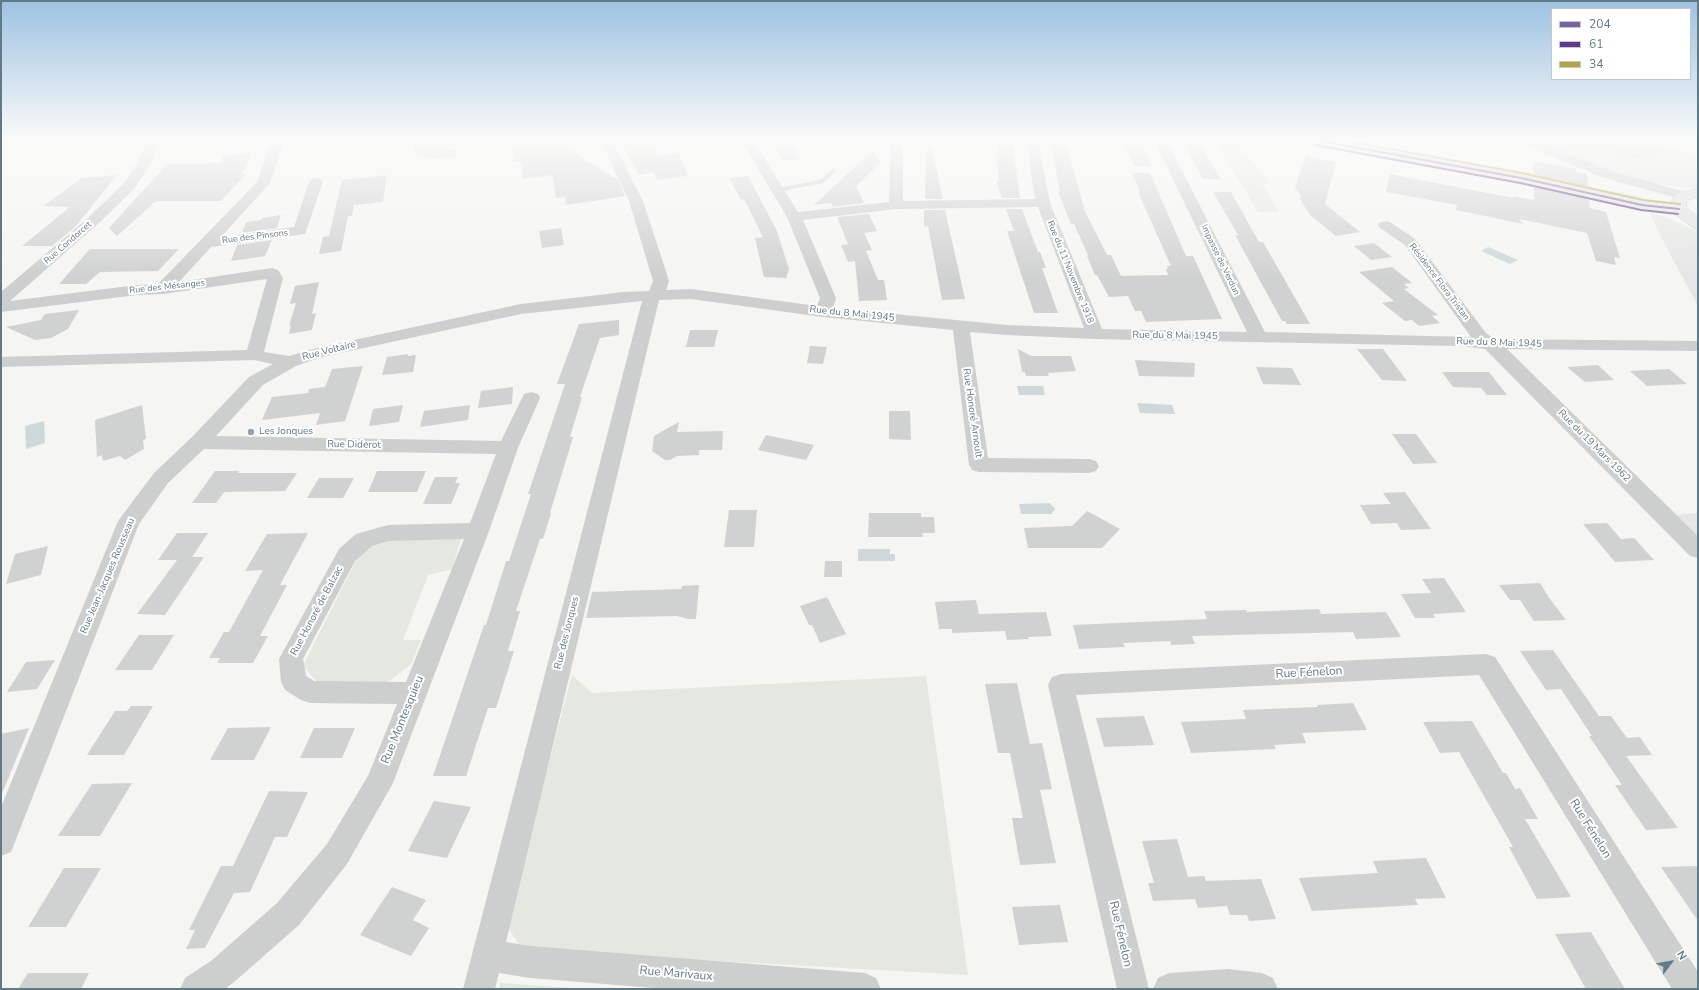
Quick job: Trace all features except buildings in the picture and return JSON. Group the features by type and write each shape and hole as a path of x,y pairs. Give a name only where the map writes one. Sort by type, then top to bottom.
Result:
{"main road":[{"path":"1557,186 1642,205 1687,199 1685,215 1698,224"}],"street":[{"name":"Rue Condorcet","path":"1,300 94,220 129,186"},
{"path":"163,289 260,186"},
{"name":"Rue des Pinsons","path":"206,243 300,231 315,186"},
{"path":"629,186 636,201 658,288"},
{"path":"775,186 794,217 828,298 823,312"},
{"path":"896,186 896,205"},
{"name":"Rue du 11 Novembre 1918","path":"1040,186 1043,203 1095,334"},
{"name":"Impasse de Verdun","path":"1183,186 1252,324 1260,337"},
{"path":"1646,186 1687,199"},
{"path":"794,217 896,205 1043,203"},
{"name":"Résidence Flora Tristan","path":"1385,225 1410,242 1476,331 1488,344"},
{"name":"Rue des Mésanges","path":"1,307 137,290 163,289 272,273 275,278 254,355"},
{"name":"Rue du 8 Mai 1945","path":"658,288 823,312 1007,330 1095,334 1460,341 1488,344 1698,346"},
{"name":"Rue Voltaire","path":"1,362 254,355 290,362 317,353 521,309 658,288"},
{"name":"Rue des Jonques","path":"479,989 647,310 650,301 658,288"},
{"name":"Rue Honoré Arnoult","path":"961,325 979,465 1089,466"},
{"name":"Rue du 19 Mars 1962","path":"1488,344 1495,348 1698,550"},
{"name":"Rue Jean-Jacques Rousseau","path":"1,842 129,521 162,478 199,442 256,381 290,362"},
{"name":"Rue Montesquieu","path":"196,989 222,972 288,914 337,854 379,783 478,531 508,448 531,398"},
{"name":"Rue Diderot","path":"199,442 508,448"},
{"name":"Rue Honoré de Balzac","path":"414,693 310,692 294,682 291,659 347,555 364,540 388,533 478,531"},
{"name":"Rue Fénelon","path":"1133,989 1061,685 1486,664 1690,989"},
{"name":"Rue Marivaux","path":"488,955 530,962 865,989"},
{"path":"1169,989 1229,985 1262,989"}],"lane":[{"path":"777,190 798,186"}],"shaded area":[{"path":"1243,186 1263,186 1279,212 1258,212"},
{"path":"1572,186 1585,186 1642,197 1646,201"},
{"path":"1675,186 1698,186 1698,189"},
{"path":"1650,213 1669,218 1698,232 1698,242 1660,235"},
{"path":"1660,235 1698,242 1698,306"},
{"path":"1488,247 1518,260 1510,264 1481,251"},
{"path":"1017,386 1043,386 1045,395 1019,395"},
{"path":"1137,403 1172,405 1175,414 1140,413"},
{"path":"44,421 45,443 26,449 25,426"},
{"path":"1049,503 1055,508 1052,514 1021,514 1019,504"},
{"path":"1698,513 1698,536 1676,515"},
{"path":"461,539 452,569 428,575 403,640 421,640 411,664 385,684 318,683 303,666 358,556 380,540"},
{"path":"858,549 890,549 890,554 895,554 895,561 858,561"},
{"path":"572,675 592,693 926,676 968,975 523,950 506,925"},
{"path":"500,983 584,989 499,989"}],"transit line":[{"name":"61","path":"1534,186 1641,210 1678,214"},
{"name":"204","path":"1558,186 1642,205 1679,209"},
{"name":"34","path":"1581,186 1643,200 1680,204"}],"place":[{"name":"Les Jonques","path":"251,432"}]}
